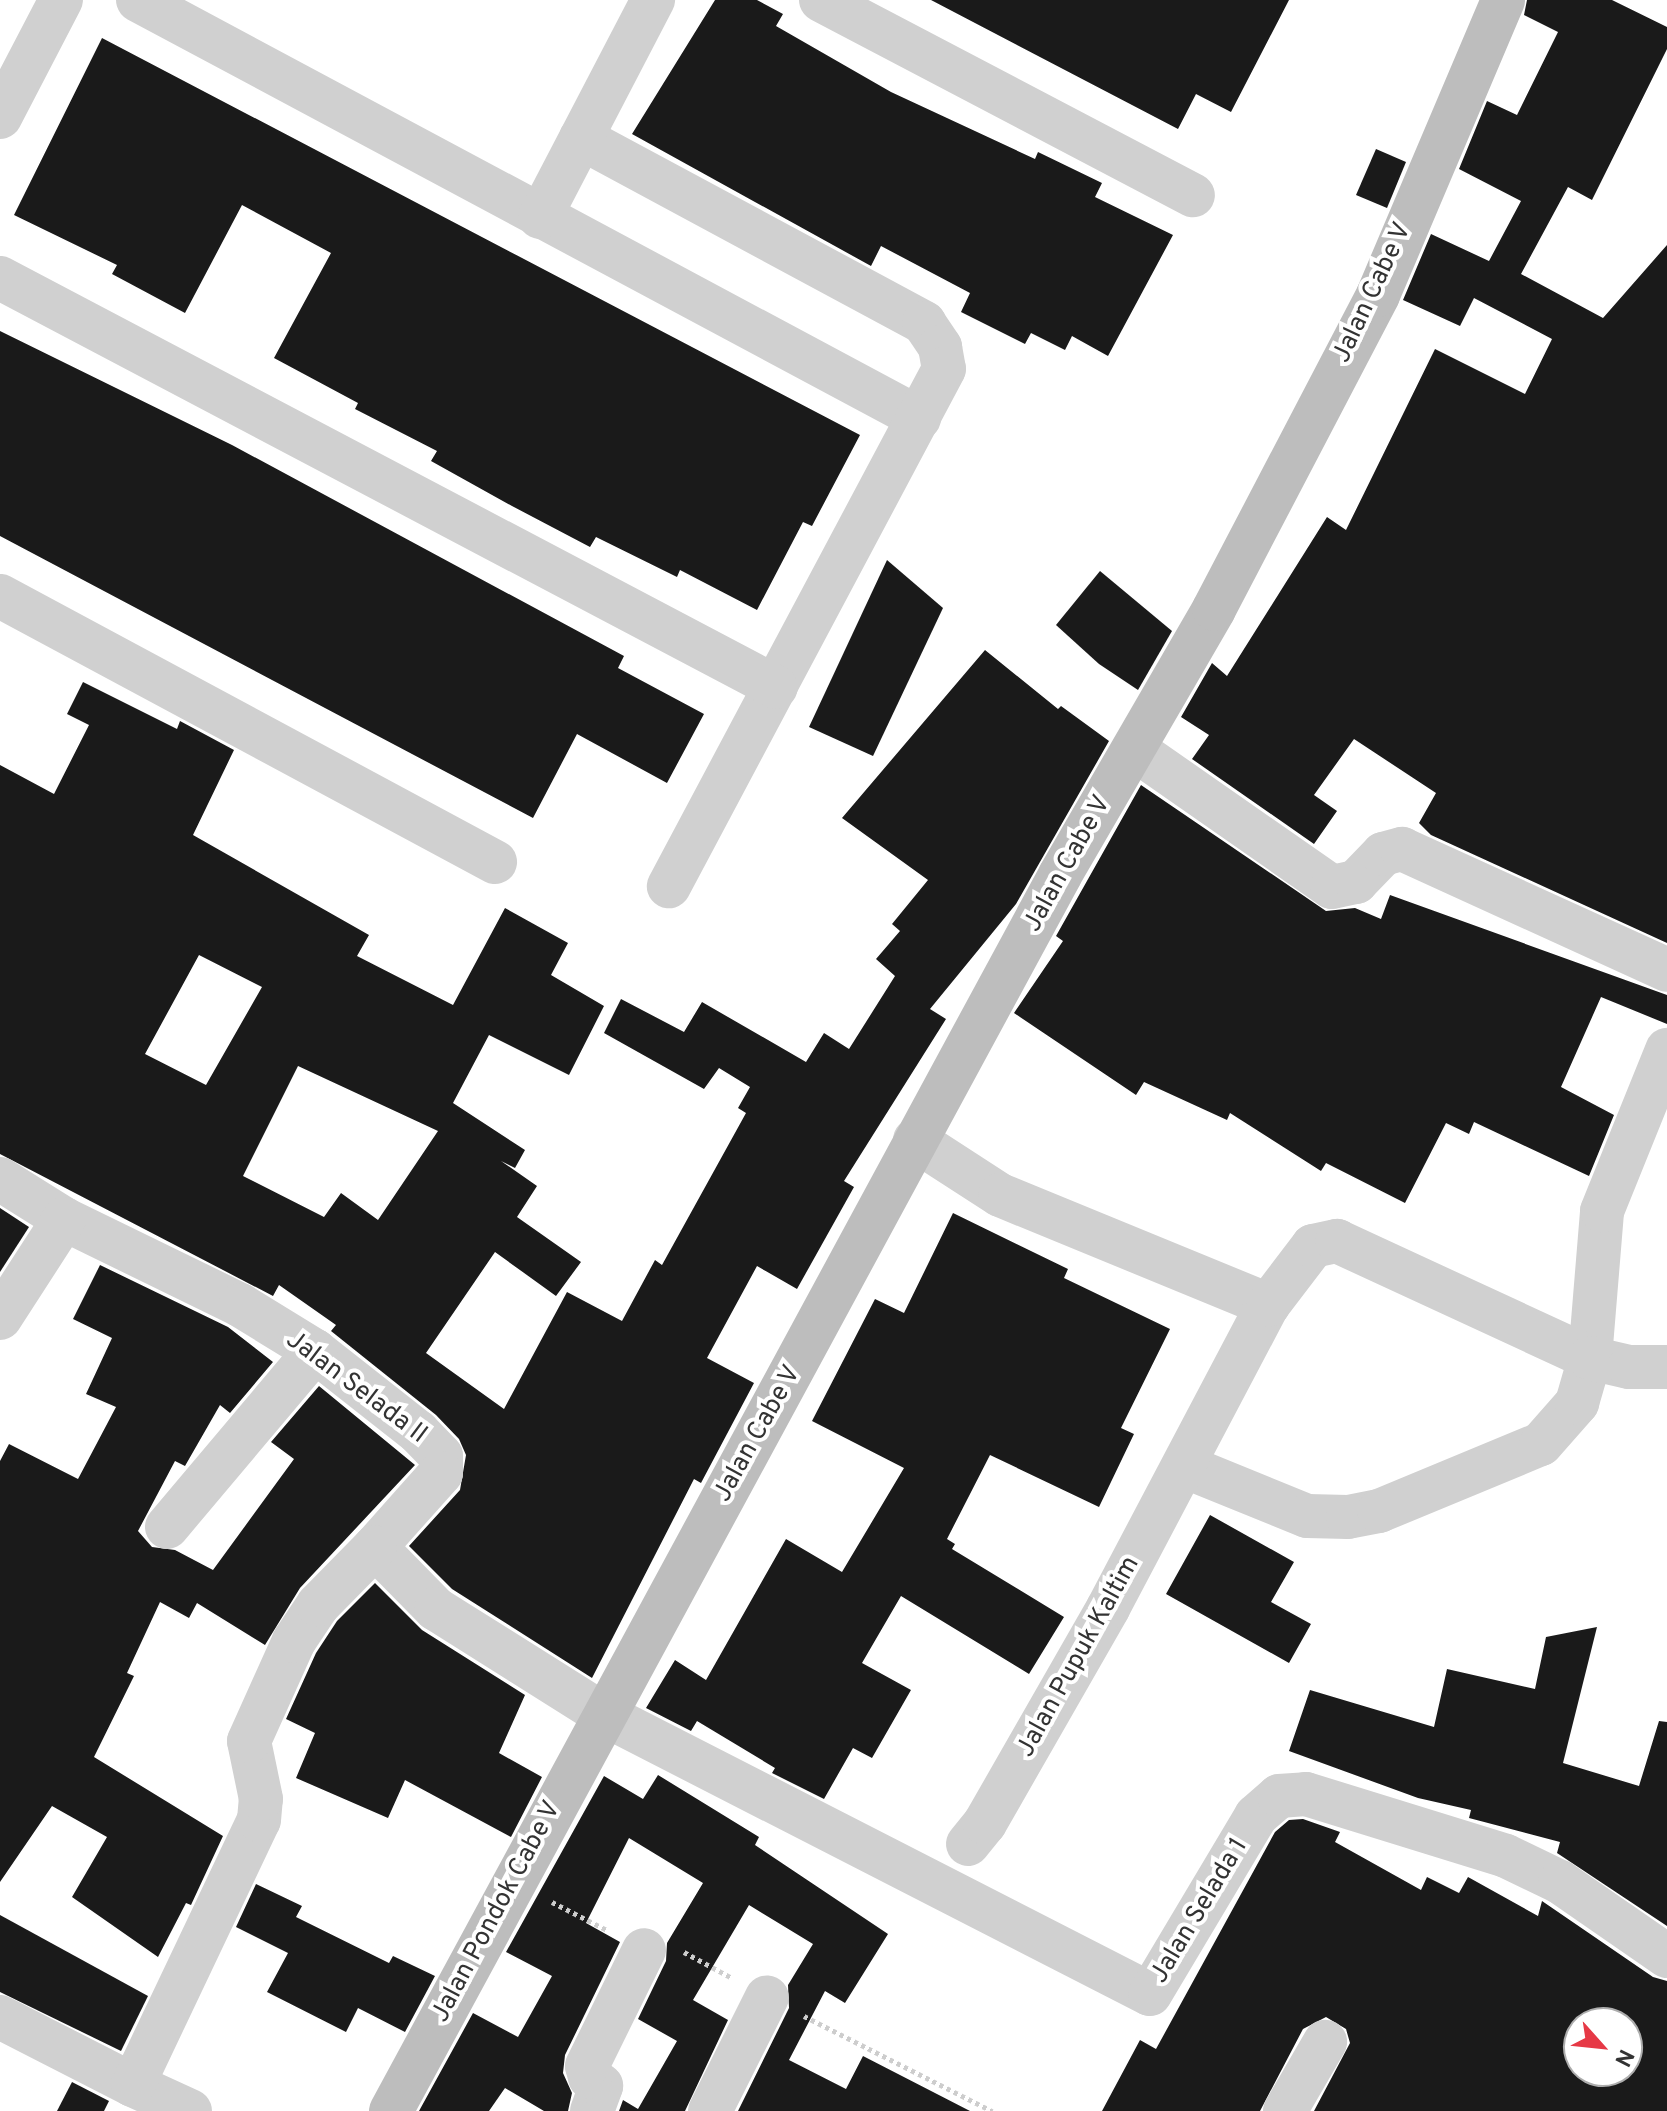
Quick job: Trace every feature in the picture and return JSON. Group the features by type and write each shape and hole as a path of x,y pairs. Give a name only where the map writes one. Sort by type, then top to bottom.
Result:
{"street":[{"path":"0,117 61,0"},
{"path":"138,0 919,418"},
{"path":"540,217 653,0"},
{"path":"821,0 1193,195"},
{"name":"Jalan Cabe V","path":"603,1714 915,1140 1134,749 1378,295 1503,0"},
{"path":"581,138 924,323 940,347 944,369 669,886"},
{"path":"0,278 776,687"},
{"path":"0,596 495,862"},
{"path":"1134,749 1332,887 1356,882 1383,854 1402,849 1667,970"},
{"path":"1184,1466 1307,1516 1379,1511 1541,1444 1577,1403 1590,1358 1593,1273 1602,1211 1667,1050"},
{"path":"915,1140 1000,1195 1268,1305"},
{"name":"Jalan Selada II","path":"0,1179 64,1219 240,1305 315,1351 441,1456 436,1481 375,1547"},
{"path":"0,1318 64,1219"},
{"name":"Jalan Pupuk Kaltim","path":"968,1844 1042,1726 1268,1305 1313,1246 1337,1241 1590,1358 1629,1367 1667,1367"},
{"path":"167,1527 315,1351"},
{"path":"133,2085 259,1820 261,1799 249,1741 287,1656 318,1605 375,1547 436,1609 603,1714"},
{"name":"Jalan Selada 1","path":"603,1714 1150,1994 1256,1816 1279,1796 1292,1795 1306,1794 1506,1856 1560,1882 1667,1956"},
{"name":"Jalan Pondok Cabe V","path":"391,2111 603,1714"},
{"path":"592,2111 601,2086 590,2077 587,2066 644,1950"},
{"path":"710,2111 767,1997"},
{"path":"0,2017 190,2111"},
{"path":"1285,2111 1325,2042"}],"building":[{"path":"715,0 757,0 783,14 776,26 891,92 1035,159 1038,152 1102,183 1095,197 1173,235 1108,356 1072,336 1065,350 1031,333 1025,344 961,312 970,293 881,246 871,266 632,134"},
{"path":"931,0 1289,0 1231,112 1196,94 1178,129"},
{"path":"1527,0 1612,0 1667,27 1667,49 1592,200 1568,187 1521,274 1603,318 1667,245 1667,943 1431,835 1419,823 1436,793 1354,739 1314,795 1337,811 1314,844 1192,759 1209,735 1181,717 1212,663 1227,676 1327,517 1346,530 1435,349 1525,394 1552,339 1474,298 1460,326 1403,300 1431,234 1489,261 1521,201 1459,169 1487,101 1517,115 1558,32 1524,15"},
{"path":"102,38 860,435 812,526 803,522 757,610 680,570 677,577 596,537 590,547 431,461 437,451 355,409 358,403 274,358 331,253 242,205 185,313 112,274 117,265 14,215"},
{"path":"1376,149 1406,162 1387,208 1356,195"},
{"path":"0,331 232,445 624,656 618,668 704,714 667,783 577,734 533,818 0,536"},
{"path":"887,560 943,608 873,756 809,727"},
{"path":"1100,571 1172,631 1138,690 1099,664 1056,625"},
{"path":"985,650 1058,709 1061,706 1109,741 1016,904 930,1009 946,1019 844,1181 854,1187 797,1289 757,1266 707,1358 754,1383 701,1483 694,1479 592,1678 452,1589 409,1546 460,1490 466,1455 459,1439 436,1415 331,1331 336,1325 279,1285 273,1296 0,1154 0,765 54,794 89,725 67,714 83,682 177,729 180,721 234,750 193,835 369,935 357,956 453,1005 505,908 568,943 551,975 604,1006 569,1075 489,1035 453,1103 525,1150 515,1168 501,1161 537,1186 517,1217 581,1262 556,1296 495,1252 426,1353 504,1409 567,1292 622,1321 655,1260 662,1265 746,1113 738,1108 750,1087 719,1068 704,1089 604,1033 621,999 684,1032 702,1002 806,1062 824,1033 849,1049 895,976 876,959 900,931 892,924 928,880 842,818","holes":["199,955 262,987 206,1085 145,1054","298,1066 438,1131 378,1220 341,1193 324,1217 243,1176"]},
{"path":"1141,785 1326,911 1355,908 1381,919 1390,895 1667,995 1667,1024 1601,997 1561,1087 1614,1115 1589,1176 1474,1122 1469,1134 1446,1123 1405,1203 1326,1163 1321,1171 1230,1113 1227,1120 1144,1082 1136,1095 1014,1013 1063,941 1056,936"},
{"path":"0,1208 29,1227 0,1272"},
{"path":"953,1213 1068,1269 1064,1278 1170,1329 1121,1428 1134,1434 1099,1507 990,1455 947,1539 955,1544 952,1549 1064,1617 1029,1674 901,1596 862,1663 911,1690 872,1758 853,1748 824,1799 772,1773 775,1768 697,1721 691,1731 646,1708 675,1660 706,1680 786,1539 842,1572 904,1468 812,1421 875,1299 904,1313"},
{"path":"100,1265 228,1327 273,1362 230,1413 220,1405 185,1466 175,1461 138,1531 152,1547 175,1550 213,1570 294,1459 271,1442 319,1386 415,1465 300,1588 265,1645 197,1603 189,1618 160,1602 127,1673 134,1676 94,1757 223,1836 191,1905 186,1903 158,1957 72,1897 107,1837 52,1806 0,1882 0,1461 9,1444 78,1479 116,1407 86,1394 112,1338 73,1319"},
{"path":"1210,1515 1294,1562 1271,1602 1311,1624 1289,1663 1166,1594"},
{"path":"375,1583 422,1630 525,1695 499,1753 542,1777 511,1837 405,1780 388,1818 296,1778 315,1733 286,1719 316,1653 337,1621"},
{"path":"1597,1627 1563,1763 1639,1786 1659,1721 1667,1722 1667,1926 1557,1853 1560,1842 1469,1818 1471,1810 1418,1798 1289,1751 1310,1690 1434,1727 1447,1669 1535,1689 1546,1637"},
{"path":"658,1775 759,1837 755,1845 888,1934 845,2003 825,1991 789,2060 846,2089 863,2056 970,2111 738,2111 789,2008 788,1985 813,1944 749,1905 693,2000 728,2020 685,2111 619,2111 623,2100 638,2109 677,2041 638,2019 666,1961 667,1943 703,1883 629,1838 586,1923 620,1942 565,2055 563,2073 572,2093 568,2111 544,2111 505,2088 489,2111 419,2111 473,2013 518,2037 552,1976 506,1952 604,1776 643,1799"},
{"path":"1303,1819 1340,1832 1335,1842 1421,1890 1427,1877 1459,1893 1468,1877 1538,1916 1542,1901 1653,1977 1667,1981 1667,2111 1314,2111 1350,2043 1346,2029 1326,2017 1303,2029 1260,2111 1102,2111 1140,2040 1156,2049 1275,1832 1289,1820"},
{"path":"256,1884 302,1906 296,1917 389,1963 393,1956 435,1976 405,2032 358,2008 346,2032 267,1992 288,1953 236,1927"},
{"path":"0,1915 148,1996 121,2051 0,1992"},
{"path":"72,2082 109,2101 104,2111 57,2111"}]}
